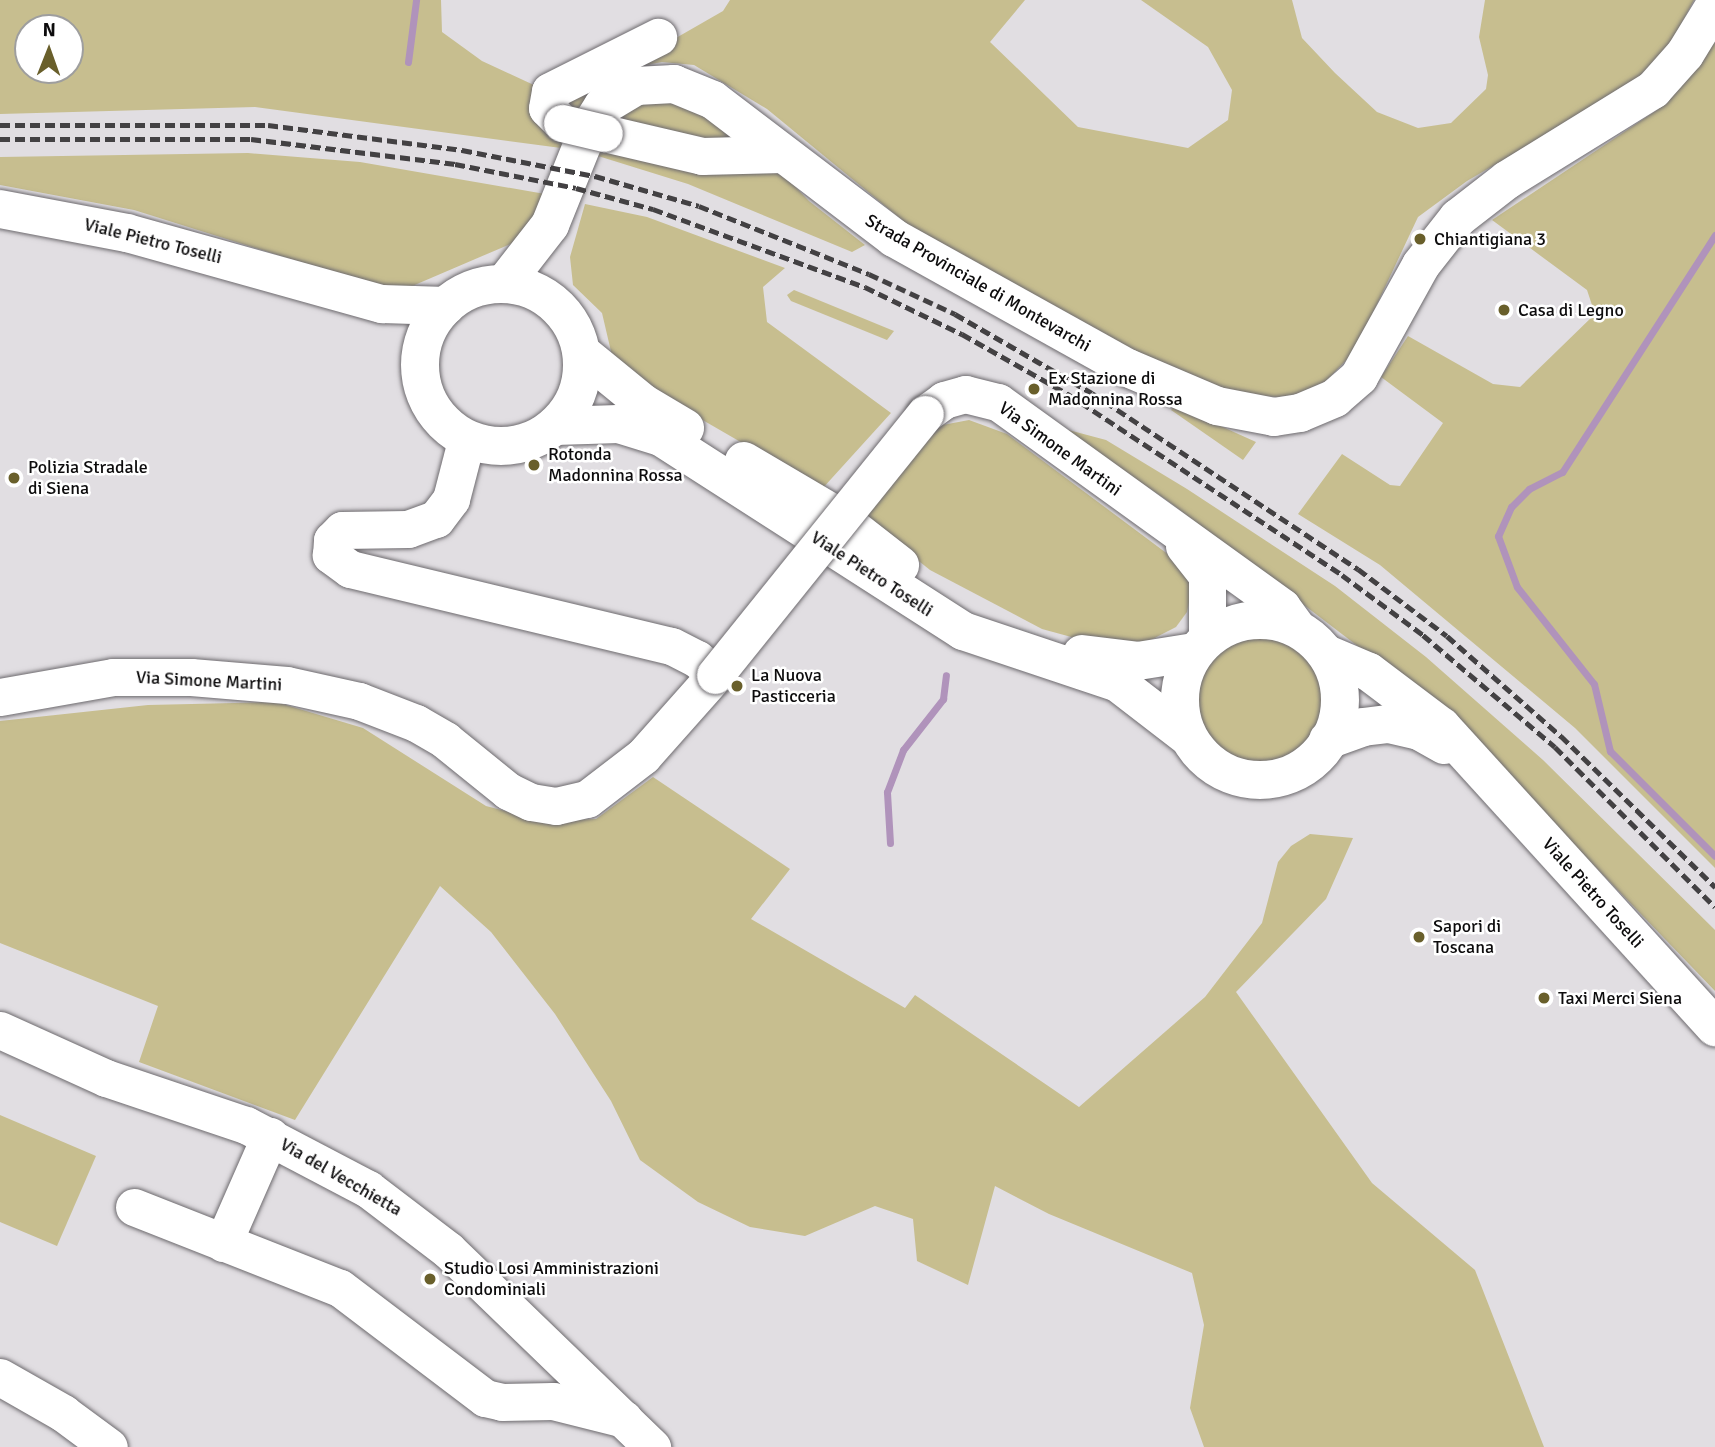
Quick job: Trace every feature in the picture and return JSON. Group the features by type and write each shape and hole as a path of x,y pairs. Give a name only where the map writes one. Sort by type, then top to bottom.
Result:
{"main road":[{"name":"Strada Provinciale di Montevarchi","path":"504,285 550,226 593,120 615,96 636,86 663,83 694,89 894,238 1128,368 1206,403 1282,416 1318,407 1350,385 1374,356 1421,265 1458,218 1507,180 1653,90 1685,54 1715,5"},
{"name":"Viale Pietro Toselli","path":"0,209 127,233 382,304 446,306"},
{"name":"Strada Provinciale di Montevarchi","path":"550,226 553,301"},
{"name":"Viale Pietro Toselli","path":"304,282 382,327 418,370 430,408 447,428 466,440 493,447 510,445 555,426 619,424 661,437 962,631 1118,683 1188,737"},
{"name":"Viale Pietro Toselli","path":"418,370 426,333 446,306 467,292 504,285 530,289 553,301 575,326 583,354 578,389 555,426"},
{"name":"Viale Pietro Toselli","path":"583,354 643,403 837,516 917,578 976,615 1045,644 1116,660 1200,645 1225,628 1252,621 1298,629 1329,655 1361,668 1421,709 1715,1027"},
{"name":"Viale Pietro Toselli","path":"1200,645 1179,695 1188,737 1198,753 1222,772 1265,780 1281,778 1312,762 1328,740 1340,698 1329,655"},
{"name":"Viale Pietro Toselli","path":"1328,740 1363,727 1401,725 1419,731 1470,760"}],"street":[{"path":"658,37 550,91 547,108 562,123 702,156 782,154"},
{"name":"Via Simone Martini","path":"0,697 66,683 125,677 287,685 359,701 416,723 508,791 556,806 587,799 618,777 715,676 925,414 951,397 991,398 1152,517 1282,607 1298,629"},
{"path":"466,440 460,473 441,515 408,530 340,531 330,545 333,559 350,569 671,646 697,659 715,676"},
{"name":"Via Simone Martini","path":"1152,517 1204,566 1208,593 1200,645"},
{"name":"Via del Vecchietta","path":"0,1030 106,1078 271,1136 368,1189 414,1221 652,1447"},
{"path":"223,1243 271,1136"},
{"path":"134,1207 340,1289 485,1398 502,1402 553,1401 625,1419"},
{"path":"0,1377 63,1413 108,1447"}],"shaded area":[{"path":"0,0 441,0 442,32 482,61 536,86 565,132 561,148 255,107 0,114"},
{"path":"730,0 1025,0 990,42 1078,127 1188,148 1228,120 1232,90 1208,47 1141,0 1292,0 1302,38 1335,73 1377,112 1418,128 1451,123 1486,89 1488,75 1479,37 1485,0 1694,0 1671,43 1631,85 1467,181 1418,217 1355,351 1326,381 1296,395 1277,397 1236,394 1162,367 907,224 767,109 694,65 662,62 635,67 603,82 573,116 565,109 569,92 669,42 723,11"},
{"path":"1715,42 1715,868 1575,728 1380,565 1298,514 1342,454 1390,485 1400,486 1443,423 1381,377 1408,336 1493,384 1520,387 1595,314 1587,290 1492,220 1666,104"},
{"path":"677,97 750,148 611,118 621,108"},
{"path":"600,139 777,168 809,201 865,245 852,252 688,184 598,156"},
{"path":"248,153 360,162 545,194 533,222 515,242 403,290 361,281 134,210 0,185 0,157"},
{"path":"585,204 647,217 785,268 763,287 767,322 891,413 822,489 623,374 613,360 602,313 573,285 570,257"},
{"path":"794,290 894,331 887,340 791,301 787,295"},
{"path":"1176,404 1256,442 1243,460 1171,410"},
{"path":"969,420 1007,434 1169,555 1189,581 1191,593 1187,612 1176,627 1141,645 1075,638 1042,629 930,570 861,515 932,427"},
{"path":"1061,428 1106,440 1187,489 1335,586 1426,657 1543,760 1715,930 1715,991 1453,719 1168,501"},
{"path":"1260,635 1285,640 1307,654 1321,676 1326,701 1321,726 1307,748 1285,762 1260,767 1235,762 1213,748 1199,726 1194,701 1199,676 1213,654 1235,640"},
{"path":"276,702 363,728 486,806 544,821 596,819 653,777 790,869 751,919 905,1008 915,995 1079,1107 1205,997 1262,923 1278,862 1291,846 1310,834 1353,838 1326,899 1236,992 1372,1183 1475,1270 1544,1447 1204,1447 1190,1408 1204,1325 1192,1273 1049,1214 995,1186 968,1285 917,1261 913,1219 875,1206 805,1236 750,1227 698,1202 640,1160 611,1101 555,1014 491,932 440,886 295,1120 139,1062 158,1006 0,943 0,721 148,705"},
{"path":"0,1115 96,1156 57,1246 0,1222"}],"waterway":[{"path":"408,62 416,0"},
{"path":"1715,235 1562,472 1529,489 1511,507 1498,536 1517,587 1594,684 1610,751 1715,856"},
{"path":"890,843 887,792 903,750 943,699 946,675"}],"railway":[{"path":"0,125 268,125 462,150 595,176 699,206 869,274 955,314 1092,393 1358,569 1447,636 1561,736 1715,887"},
{"path":"0,139 251,139 455,164 576,188 653,209 865,287 962,334 1068,394 1342,575 1423,635 1555,747 1715,907"}],"place":[{"name":"Chiantigiana 3","path":"1420,239"},
{"name":"Casa di Legno","path":"1504,310"},
{"name":"Ex Stazione di Madonnina Rossa","path":"1034,389"},
{"name":"Rotonda Madonnina Rossa","path":"534,465"},
{"name":"Polizia Stradale di Siena","path":"14,478"},
{"name":"La Nuova Pasticceria","path":"737,686"},
{"name":"Sapori di Toscana","path":"1419,937"},
{"name":"Taxi Merci Siena","path":"1544,998"},
{"name":"Studio Losi Amministrazioni Condominiali","path":"430,1279"}]}
